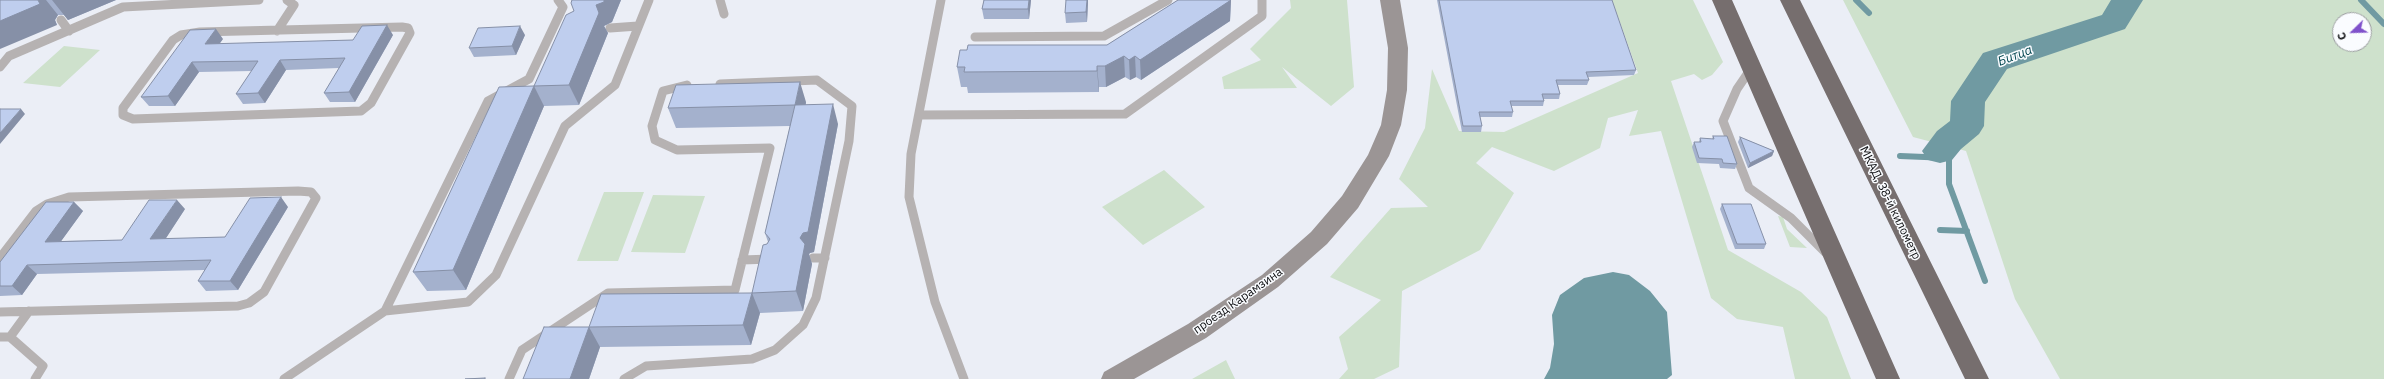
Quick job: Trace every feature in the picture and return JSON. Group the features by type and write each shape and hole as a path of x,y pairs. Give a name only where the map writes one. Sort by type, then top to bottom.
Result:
{"highway":[{"path":"1722,0 1888,379"},
{"name":"МКАД, 38-й километр","path":"1790,0 1977,379"}],"street":[{"name":"проезд Карамзина","path":"1113,379 1196,331 1270,281 1319,238 1350,202 1378,156 1391,125 1397,90 1398,48 1390,0"}],"lane":[{"path":"0,68 9,56 123,7 258,0"},
{"path":"277,31 294,4 286,0"},
{"path":"385,311 488,101 529,79 563,7 558,0"},
{"path":"284,379 385,311 468,302 496,275 565,126 615,85 649,0"},
{"path":"720,0 724,14"},
{"path":"941,0 911,154 909,198 935,302 964,379"},
{"path":"975,37 1104,36 1168,0"},
{"path":"918,115 1125,114 1262,16 1262,0"},
{"path":"61,20 69,30"},
{"path":"610,28 638,26"},
{"path":"402,27 408,28 410,33 371,103 361,111 133,119 123,116 123,108 173,40 181,35 200,32 277,31 402,27"},
{"path":"552,31 565,30"},
{"path":"1752,67 1737,89 1723,121 1749,188 1791,218 1838,263"},
{"path":"624,379 646,366 752,359 775,350 803,325 816,298 849,141 852,106 817,80 708,84"},
{"path":"509,379 522,350 608,293 735,290 770,148 677,150 654,140 652,126 663,91 680,86 694,85"},
{"path":"0,258 36,211 47,204 69,197 298,191 311,192 316,198 264,292 249,303 238,306 0,312"},
{"path":"813,258 825,258"},
{"path":"742,260 771,259"},
{"path":"29,311 5,337 43,366 35,379"}],"green space":[{"path":"1290,0 1347,0 1354,87 1331,106 1282,67 1297,88 1224,89 1222,77 1261,60 1250,49 1291,8"},
{"path":"1612,0 1693,0 1723,62 1712,75 1702,80 1694,74 1671,81 1728,250 1801,292 1827,317 1851,379 1795,379 1783,327 1737,319 1711,298 1661,131 1629,136 1638,110 1608,118 1600,148 1554,171 1492,147 1476,163 1514,193 1480,250 1402,291 1399,367 1374,379 1339,379 1348,369 1339,337 1381,300 1330,277 1391,208 1428,207 1399,179 1425,128 1432,69 1459,131 1504,132 1638,73"},
{"path":"1843,0 2384,0 2384,379 2060,379 2015,299 1966,151 1913,137"},
{"path":"64,46 100,50 60,87 23,83"},
{"path":"1164,170 1205,207 1143,245 1102,207"},
{"path":"604,192 644,192 618,261 577,261"},
{"path":"653,195 705,196 685,253 631,252"},
{"path":"1778,216 1783,217 1787,229 1807,248 1790,247"},
{"path":"1226,360 1235,379 1192,379"}],"water":[{"path":"1613,272 1629,275 1650,291 1667,312 1672,375 1667,379 1544,379 1550,368 1554,344 1552,315 1560,295 1584,278"}],"building":[{"path":"0,0 38,0 40,4 0,21"},
{"path":"572,0 604,0 604,2 596,5 599,13 569,85 534,86 566,15 574,11 571,3"},
{"path":"984,0 1029,0 1028,9 982,9"},
{"path":"1066,0 1087,0 1086,12 1065,13"},
{"path":"1178,0 1231,0 1140,60 1135,56 1129,60 1124,56 1105,66 1097,66 1097,71 964,72 965,67 957,67 960,50 967,50 968,45 1107,45"},
{"path":"1439,0 1612,0 1636,70 1586,72 1589,80 1556,80 1560,94 1542,94 1544,101 1510,101 1513,112 1479,112 1482,126 1463,126"},
{"path":"387,25 349,92 324,93 345,58 280,60 258,93 236,94 258,61 192,62 168,96 141,97 190,30 216,29 205,44 353,40 362,26"},
{"path":"520,26 512,46 469,48 478,28"},
{"path":"800,82 795,105 668,108 676,85"},
{"path":"534,86 453,270 413,272 499,87"},
{"path":"833,104 808,232 803,233 800,238 805,244 796,291 752,293 763,245 767,244 770,239 765,233 795,105"},
{"path":"0,109 21,109 0,133"},
{"path":"1713,136 1727,136 1737,164 1723,163 1722,159 1699,158 1694,142 1701,142 1700,138 1714,139"},
{"path":"1740,137 1774,151 1750,163"},
{"path":"281,197 230,281 198,281 211,260 27,265 12,286 0,286 0,262 46,202 74,202 45,242 122,240 149,200 177,200 150,239 225,237 250,198"},
{"path":"1722,204 1751,204 1766,244 1737,244"},
{"path":"752,293 743,325 589,327 601,294"},
{"path":"544,327 589,327 570,379 523,379"}],"waterway":[{"path":"1856,0 1869,13"},
{"name":"Битца","path":"1940,151 1949,140 1967,126 1968,101 1995,61 2114,22 2127,0"},
{"path":"2361,0 2384,24"},
{"path":"1949,140 1949,158"},
{"name":"Битца","path":"1900,156 1949,158"},
{"path":"1949,158 1949,184 1966,231"},
{"path":"1940,230 1966,231"},
{"path":"1966,231 1985,281"}]}
